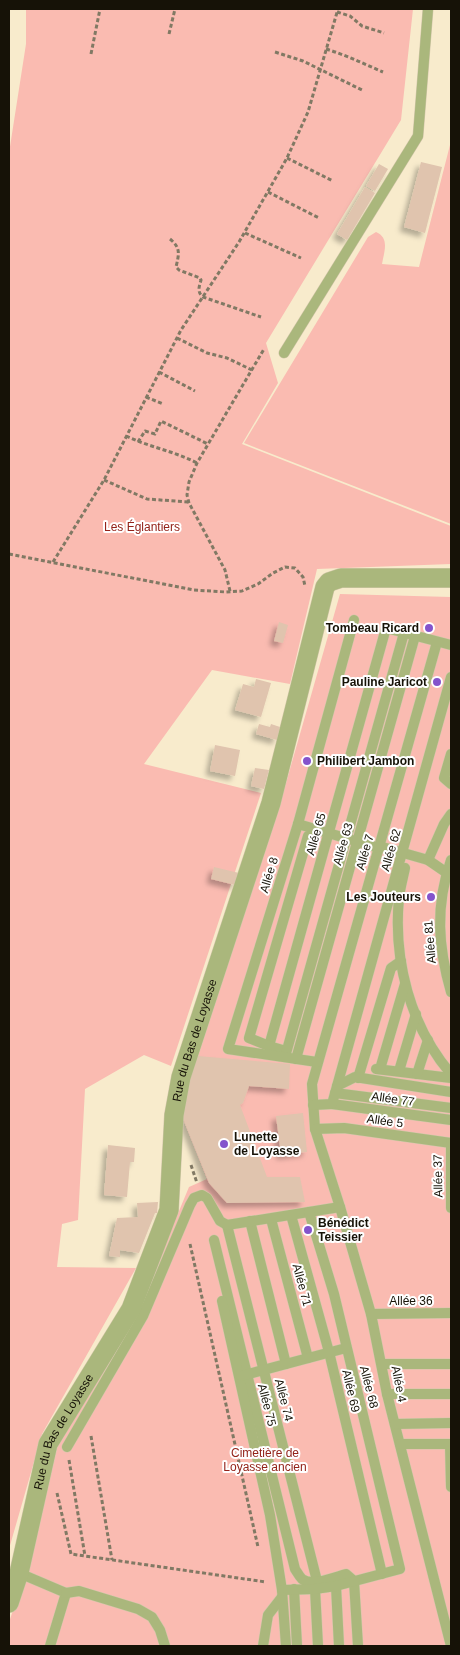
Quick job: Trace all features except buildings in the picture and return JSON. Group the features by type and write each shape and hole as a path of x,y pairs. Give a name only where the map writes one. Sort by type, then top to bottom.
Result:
{"street":[{"name":"Rue du Bas de Loyasse","path":"9,1604 19,1573 48,1444 131,1309 169,1210 175,1101 181,1077 271,803 326,587 335,578 451,578"}],"lane":[{"path":"284,353 418,136 428,9"},
{"name":"Allée 8","path":"317,1062 296,1059 286,1054 228,1049 298,824 354,620"},
{"name":"Allée 65","path":"268,1046 330,833 386,628 404,633"},
{"path":"308,836 249,1038 286,1054 352,840 404,633 451,645"},
{"name":"Allée 63","path":"296,1059 352,840 415,636"},
{"name":"Allée 7","path":"315,1129 312,1084 317,1062 437,642"},
{"name":"Allée 62","path":"332,1104 406,853 451,677"},
{"path":"451,754 444,778 451,784"},
{"path":"428,860 444,824 451,814"},
{"path":"298,824 428,860 449,873"},
{"path":"406,853 399,898 398,935 405,983 428,1040 451,1074"},
{"name":"Allée 81","path":"451,860 440,903 439,933 443,964 451,992"},
{"path":"358,1078 390,968 401,961"},
{"path":"380,1069 405,983"},
{"path":"398,1071 416,1014"},
{"path":"417,1074 428,1040"},
{"path":"369,1080 376,1068 451,1078"},
{"path":"336,1089 355,1077 451,1092"},
{"path":"336,1089 451,1108"},
{"name":"Allée 77","path":"313,1105 332,1104 451,1120"},
{"name":"Allée 5","path":"315,1129 344,1128 451,1143"},
{"name":"Allée 4","path":"315,1129 371,1314 387,1394 450,1646"},
{"name":"Allée 37","path":"451,1143 451,1208"},
{"path":"67,1447 143,1316 194,1198 202,1196 207,1198 220,1221 227,1225 340,1207"},
{"name":"Allée 68","path":"309,1212 334,1294 400,1569 382,1574"},
{"name":"Allée 69","path":"292,1215 329,1352 382,1574"},
{"name":"Allée 71","path":"271,1218 308,1358"},
{"path":"250,1222 286,1364"},
{"path":"227,1225 210,1245 243,1375 270,1516 282,1591 286,1646"},
{"name":"Allée 74","path":"227,1225 316,1585 318,1646"},
{"name":"Allée 36","path":"371,1314 451,1314"},
{"path":"243,1375 346,1348"},
{"path":"382,1364 451,1364"},
{"name":"Allée 75","path":"243,1375 295,1569 301,1578 316,1585"},
{"path":"387,1394 451,1394"},
{"path":"395,1424 451,1423"},
{"path":"400,1444 450,1444 451,1487"},
{"path":"19,1573 66,1593 79,1591 138,1609 152,1617 160,1630 166,1646"},
{"path":"282,1591 316,1585 346,1574 354,1581 358,1646"},
{"path":"316,1585 336,1586 382,1574"},
{"path":"336,1586 339,1646"},
{"path":"294,1589 297,1646"},
{"path":"263,1646 268,1616 282,1591"},
{"path":"50,1646 66,1593"}],"path":[{"path":"91,54 100,9"},
{"path":"169,34 176,9"},
{"path":"53,562 104,480 177,338 245,233 287,158 308,112 338,10 350,16 362,26 384,33"},
{"path":"326,49 343,54 354,61 383,72"},
{"path":"275,52 320,69 364,91"},
{"path":"287,158 333,181"},
{"path":"268,192 319,218"},
{"path":"245,233 301,258"},
{"path":"170,239 179,250 176,267 200,278 199,288 200,294 203,297 261,317"},
{"path":"177,338 207,353 227,358 252,370"},
{"path":"230,591 225,570 189,503 187,494 189,482 197,463 264,349"},
{"path":"159,372 195,391"},
{"path":"146,397 163,404"},
{"path":"138,442 145,431 155,434 162,421 208,444"},
{"path":"126,436 138,442 183,456 197,463"},
{"path":"104,480 147,499 189,503"},
{"path":"9,554 194,590 242,591 258,584 285,567 294,568"},
{"path":"190,1243 259,1553"},
{"path":"88,1413 112,1560"},
{"path":"67,1447 85,1556"},
{"path":"55,1486 71,1554 266,1582 282,1591"},
{"path":"264,1572 266,1582"}],"green space":[{"name":"Les Églantiers","path":"26,9 413,9 401,120 266,343 278,383 242,444 451,526 451,564 317,569 290,684 212,670 144,764 261,793 171,1066 144,1055 85,1089 78,1220 62,1224 57,1267 136,1268 42,1434 9,1549 9,153 26,44"},
{"path":"451,141 451,524 244,443 368,237 376,232 383,238 385,250 382,264 419,267"},
{"name":"Cimetière de Loyasse ancien","path":"340,594 451,597 451,1646 9,1646 9,1622 32,1555 58,1444 137,1312 189,1187 207,1179 180,1111 278,811"}],"place":[{"name":"Tombeau Ricard","path":"429,628"},
{"name":"Pauline Jaricot","path":"437,682"},
{"name":"Philibert Jambon","path":"307,761"},
{"name":"Les Jouteurs","path":"431,897"},
{"name":"Lunette de Loyasse","path":"224,1144"},
{"name":"Bénédict Teissier","path":"308,1230"}]}
